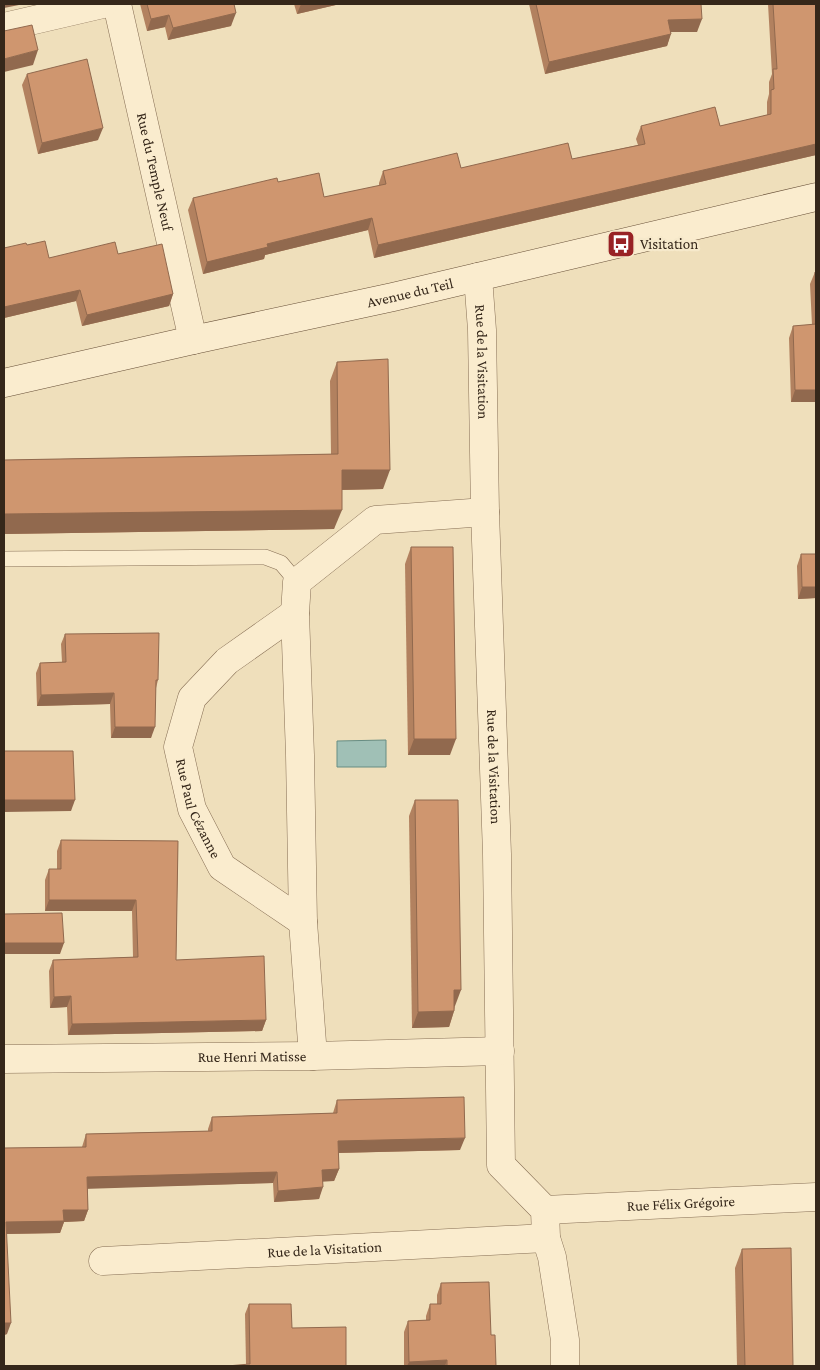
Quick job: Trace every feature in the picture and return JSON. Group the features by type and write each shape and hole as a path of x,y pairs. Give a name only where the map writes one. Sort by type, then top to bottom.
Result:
{"street":[{"path":"4,27 103,4"},
{"name":"Rue du Temple Neuf","path":"116,4 193,340"},
{"name":"Avenue du Teil","path":"4,384 193,340 383,300 816,197"},
{"name":"Rue de la Visitation","path":"478,277 482,330 485,512 497,854 502,1165 545,1210"},
{"path":"313,1056 303,922 295,613 297,582 375,520 485,512"},
{"name":"Rue Paul Cézanne","path":"295,613 227,662 192,698 178,747 192,809 222,867 303,922"},
{"name":"Rue Henri Matisse","path":"4,1059 313,1056 500,1051"},
{"name":"Rue Félix Grégoire","path":"545,1210 816,1197"},
{"path":"545,1210 546,1238 552,1257 565,1340 565,1366"},
{"name":"Rue de la Visitation","path":"103,1260 546,1238"}],"lane":[{"path":"4,559 265,557 281,562 297,582"}],"water":[{"path":"386,740 386,767 337,767 337,741"}],"building":[{"path":"147,4 234,4 236,13 173,28 169,15 151,19"},
{"path":"536,4 701,4 702,19 668,20 671,34 549,62"},
{"path":"773,4 816,4 816,144 378,245 372,218 267,244 268,247 207,262 193,198 277,178 278,182 319,173 324,197 386,184 383,171 457,153 461,168 568,143 572,159 645,144 641,126 715,107 720,126 771,114 771,90 774,89 773,69 777,69"},
{"path":"32,25 38,50 4,59 4,31"},
{"path":"87,59 103,128 42,143 27,74"},
{"path":"45,241 49,258 115,242 118,254 162,244 173,294 87,315 80,290 4,307 4,248"},
{"path":"815,272 816,272 816,324"},
{"path":"816,324 816,390 795,390 793,326"},
{"path":"388,359 390,470 342,470 342,510 4,514 4,460 338,454 337,362"},
{"path":"411,547 453,547 456,739 414,739"},
{"path":"801,554 816,554 816,587 802,587"},
{"path":"159,633 155,727 115,727 114,693 41,695 40,663 66,662 65,634"},
{"path":"4,751 73,751 75,800 4,800"},
{"path":"415,800 458,800 461,990 454,990 454,1011 418,1012"},
{"path":"61,840 178,841 176,960 264,956 266,1020 72,1024 71,996 54,997 53,960 138,957 136,900 49,900 49,869 61,869"},
{"path":"62,913 64,943 4,943 4,914"},
{"path":"464,1097 465,1138 338,1141 339,1169 322,1170 323,1187 278,1191 277,1172 87,1177 88,1210 63,1210 64,1221 6,1222 11,1323 4,1323 4,1148 86,1147 86,1134 212,1131 212,1117 337,1113 337,1100"},
{"path":"791,1248 793,1366 745,1366 742,1249"},
{"path":"489,1282 491,1335 495,1335 496,1366 447,1366 447,1360 409,1362 408,1321 430,1320 430,1304 441,1304 441,1283"},
{"path":"249,1304 291,1304 292,1328 346,1327 346,1366 227,1366 250,1364"}],"place":[{"name":"Visitation","path":"621,244"}]}
